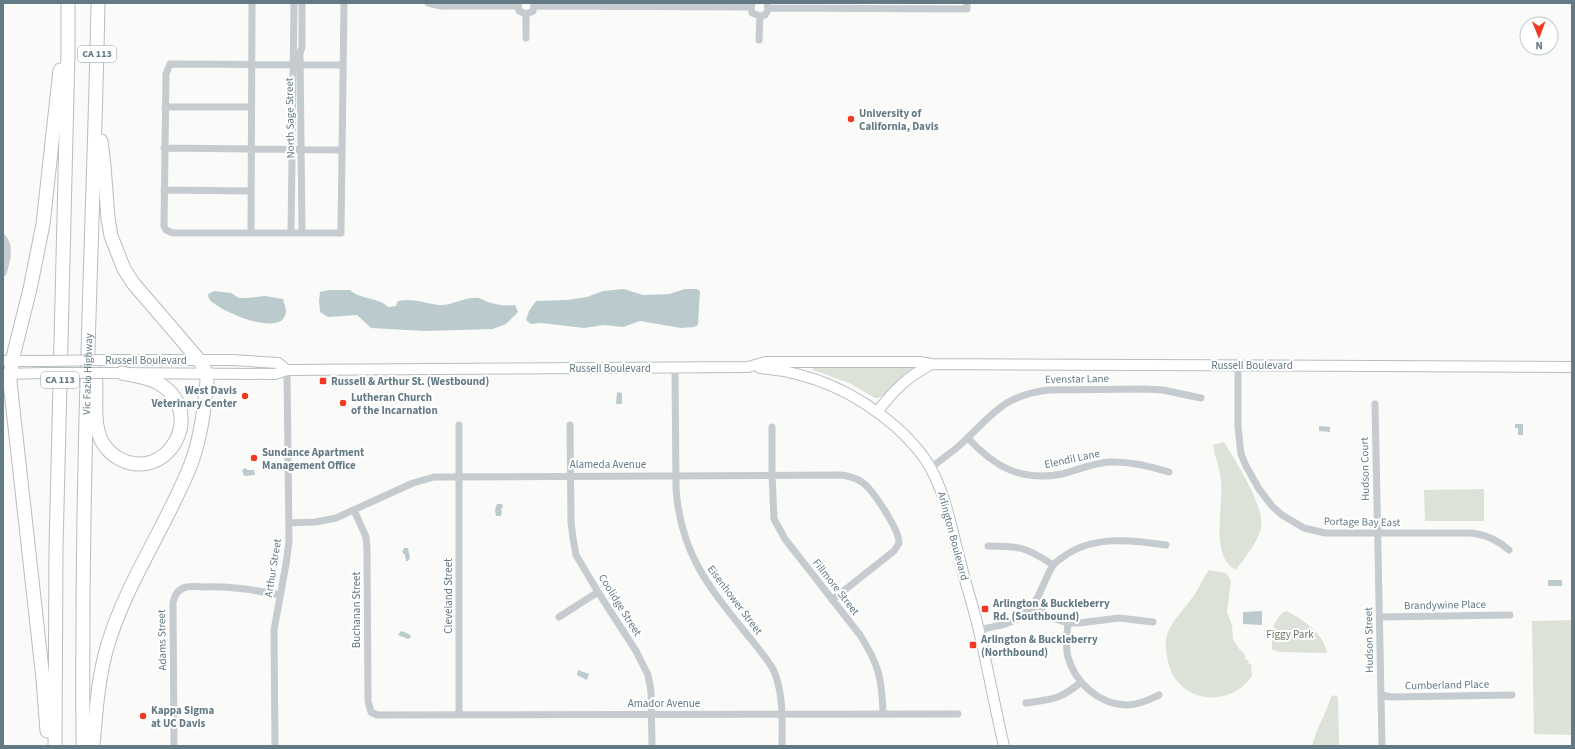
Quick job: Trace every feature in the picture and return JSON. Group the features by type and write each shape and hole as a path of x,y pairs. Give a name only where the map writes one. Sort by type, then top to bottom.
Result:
{"highway":[{"name":"Vic Fazio Highway","path":"83,746 82,596 88,317 96,104 98,3"},
{"path":"47,746 44,687 7,368 30,289 43,224 68,9"},
{"name":"CA 113","path":"55,746 56,549 68,9"},
{"path":"93,746 99,680 108,643 126,599 180,490 191,463 200,433 207,381 206,372 199,360 132,283 117,253 108,218 104,166 96,104"},
{"path":"88,317 96,378 96,420 98,432 102,442 107,449 122,460 130,463 140,464 150,462 164,456 174,445 181,429 182,420 178,403 174,396 160,384 116,373"}],"main road":[{"name":"Russell Boulevard","path":"7,368 45,361 232,360 278,363 287,370"},
{"name":"Russell Boulevard","path":"7,368 45,373 206,372 275,374 287,370 748,367 766,362 1572,367"},
{"path":"878,411 908,378 932,364"},
{"name":"Arlington Boulevard","path":"748,367 773,369 793,373 823,382 850,394 878,411 918,449 931,468 944,502 979,630 1004,746"}],"street":[{"path":"251,233 252,3"},
{"name":"North Sage Street","path":"294,3 302,149 302,233"},
{"name":"North Sage Street","path":"291,233 292,149 297,64 302,47 302,3"},
{"path":"343,65 170,64 166,74 164,148 164,226 166,230 169,232 341,233 344,3"},
{"path":"428,3 441,6 518,4 519,11 526,14 533,11 534,5 751,5 754,15 760,16 764,15 767,5 967,6"},
{"path":"526,14 526,38"},
{"path":"759,40 760,16"},
{"path":"165,107 251,107"},
{"path":"164,148 342,150"},
{"path":"164,190 250,191"},
{"path":"3,238 6,241 8,249 3,274"},
{"name":"Portage Bay East","path":"1238,365 1239,444 1246,466 1267,501 1290,521 1311,530 1334,534 1472,533 1500,542 1509,550"},
{"name":"Eisenhower Street","path":"675,367 677,502 684,535 694,561 712,591 773,668 780,688 782,746"},
{"name":"Arthur Street","path":"275,746 274,639 280,595 288,557 287,370"},
{"name":"Evenstar Lane","path":"931,468 968,438 991,413 1002,404 1035,391 1144,389 1163,390 1201,398"},
{"name":"Hudson Court","path":"1374,404 1378,534"},
{"name":"Coolidge Street","path":"570,424 571,522 576,554 598,592 636,651 648,675 651,691 652,746"},
{"name":"Cleveland Street","path":"459,425 459,715"},
{"name":"Fillmore Street","path":"772,427 774,519 779,530 860,635 874,659 882,688 883,714"},
{"name":"Elendil Lane","path":"968,438 987,458 998,466 1034,476 1042,477 1062,474 1110,462 1136,464 1169,472"},
{"name":"Alameda Avenue","path":"289,523 326,521 413,483 434,477 772,474 841,475 852,477 861,481 874,494 897,532 899,543 894,551 832,600"},
{"name":"Buchanan Street","path":"354,510 366,537 367,548 368,701 371,712"},
{"name":"Hudson Street","path":"1378,534 1382,746"},
{"path":"979,630 1010,623 1033,606 1053,565 1071,551 1091,543 1106,541 1166,545"},
{"path":"988,546 1013,546 1026,549 1053,565"},
{"name":"Adams Street","path":"174,746 173,603 177,593 181,589 189,587 224,586 247,588 280,595"},
{"path":"559,617 598,592"},
{"path":"1033,606 1052,618 1068,623 1119,618 1153,622"},
{"name":"Brandywine Place","path":"1380,617 1510,615"},
{"path":"1068,623 1066,645 1071,667 1081,682 1096,695 1113,703 1127,705 1144,702 1159,695"},
{"path":"1026,703 1056,698 1066,694 1081,682"},
{"name":"Cumberland Place","path":"1382,695 1512,694"},
{"name":"Amador Avenue","path":"371,712 377,715 385,716 782,713 958,714"}],"green space":[{"path":"813,367 914,368 884,395 875,398 849,383 813,370"},
{"path":"1224,442 1254,496 1259,508 1261,519 1261,528 1257,539 1236,570 1228,563 1223,554 1220,542 1221,481 1213,445"},
{"path":"1484,489 1484,521 1425,521 1424,490"},
{"path":"1209,570 1226,573 1231,581 1227,612 1232,625 1233,639 1245,655 1245,659 1248,660 1249,664 1251,664 1252,676 1241,687 1229,694 1215,697 1202,696 1189,691 1178,683 1171,671 1166,646 1166,640 1170,627 1195,594"},
{"name":"Figgy Park","path":"1287,611 1306,623 1317,633 1325,646 1327,653 1278,652 1272,649 1272,633 1274,625 1283,612"},
{"path":"1572,620 1572,735 1534,734 1532,621"},
{"path":"1333,695 1338,697 1339,746 1312,746 1326,709"}],"shaded area":[{"path":"624,289 643,295 669,294 685,289 697,289 700,291 698,325 694,327 681,328 640,321 623,327 604,325 584,328 541,323 531,324 526,320 529,311 536,301 567,300 587,297 603,291"},
{"path":"329,290 350,290 388,307 396,306 398,301 404,300 443,305 466,299 479,298 498,305 515,305 518,312 506,324 493,329 425,331 371,328 357,315 328,317 320,312 320,292"},
{"path":"214,291 231,293 239,298 265,296 283,299 286,311 283,319 275,323 264,323 251,320 238,316 216,305 210,300 208,295"},
{"path":"617,392 622,393 622,404 616,404"},
{"path":"1515,424 1523,424 1523,435 1518,435 1518,428 1515,428"},
{"path":"1319,426 1330,427 1330,432 1319,431"},
{"path":"245,468 248,470 254,470 255,475 244,476 242,470"},
{"path":"497,504 502,504 503,506 501,516 496,516 495,510"},
{"path":"404,548 408,548 410,558 408,561 406,561 405,555 402,552"},
{"path":"1548,580 1562,580 1562,586 1548,586"},
{"path":"1262,611 1262,625 1243,624 1243,612"},
{"path":"401,631 409,634 411,636 410,638 408,639 398,635"},
{"path":"578,670 589,674 587,680 577,675"}],"place":[{"name":"University of California, Davis","path":"851,119"},
{"name":"Russell & Arthur St. (Westbound)","path":"323,381"},
{"name":"West Davis Veterinary Center","path":"245,396"},
{"name":"Lutheran Church of the Incarnation","path":"343,403"},
{"name":"Sundance Apartment Management Office","path":"254,458"},
{"name":"Arlington & Buckleberry Rd. (Southbound)","path":"985,609"},
{"name":"Arlington & Buckleberry (Northbound)","path":"973,645"},
{"name":"Kappa Sigma at UC Davis","path":"143,716"}]}
